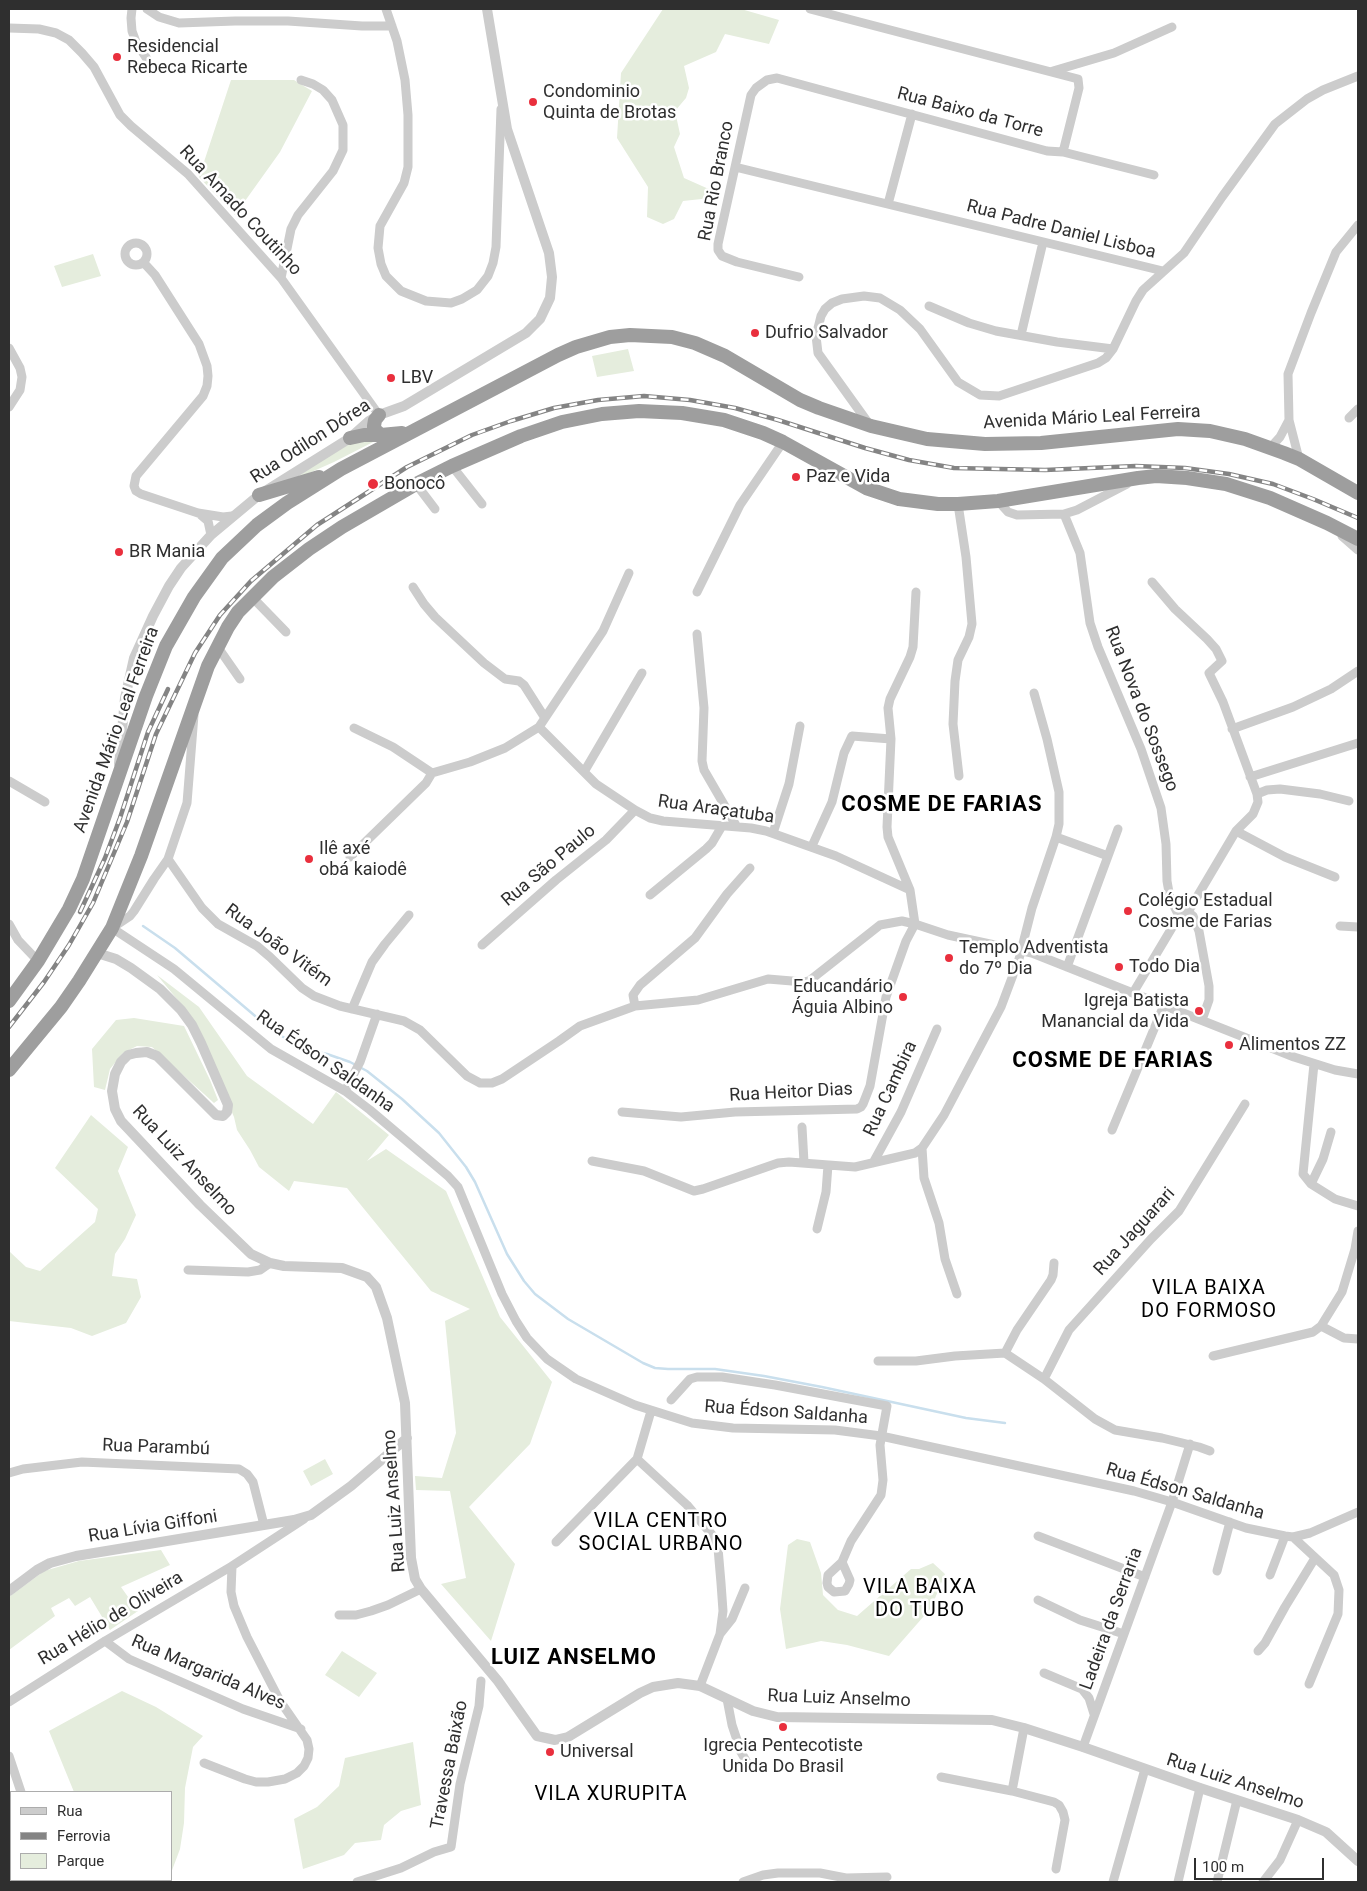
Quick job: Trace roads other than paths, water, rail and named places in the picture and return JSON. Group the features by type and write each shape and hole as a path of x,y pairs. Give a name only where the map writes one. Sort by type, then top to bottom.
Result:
{"highway":[{"name":"Avenida Mário Leal Ferreira","path":"9,1001 38,961 69,909 83,879 146,696 166,646 207,577 222,558 257,525 287,503 341,469 558,355 592,342 610,337 630,335 672,337 695,343 725,356 800,400 836,415 871,426 927,439 995,444 1066,442 1168,430 1194,430 1228,434 1271,447 1299,459 1358,493"},
{"path":"9,1070 61,1007 112,928 140,856 194,703 217,646 228,626 252,597 273,577 309,549 392,496 452,466 542,428 582,417 619,412 658,411 704,416 745,427 783,442 849,480 882,494 919,502 958,504 998,501 1138,478 1179,477 1226,484 1270,498 1358,539"},
{"path":"380,415 374,429 381,435"},
{"path":"350,438 364,434 381,435 412,431"},
{"path":"259,495 341,469"}],"street":[{"path":"132,9 132,31 136,42 147,59"},
{"path":"147,9 159,17 179,23 235,21 392,26"},
{"path":"386,9 402,58 406,80 408,167 404,183 382,221 378,239 381,264 386,276 401,291 426,301 451,302 468,296 477,290 488,276 496,247 501,101"},
{"name":"Rua Odilon Dórea","path":"117,781 125,698 134,658 169,586 181,568 211,535 259,495 350,438 369,421 404,406 526,333 540,319 550,298 552,277 549,253 507,129 487,9"},
{"path":"810,9 952,47 1075,77 1080,82 1063,152"},
{"path":"1053,71 1114,53 1172,27"},
{"name":"Rua Amado Coutinho","path":"9,28 39,29 56,33 69,40 82,53 94,67 120,114 131,126 188,174 281,278 380,415"},
{"name":"Rua Padre Daniel Lisboa","path":"735,168 1163,271 1184,252 1232,182 1275,124 1284,115 1307,99 1358,76"},
{"name":"Rua Baixo da Torre","path":"777,78 1047,151 1063,152 1154,175"},
{"name":"Rua Rio Branco","path":"777,78 761,83 751,95 718,250 722,256 737,262 799,277"},
{"path":"281,278 291,229 298,215 333,171 343,150 343,125 332,100 323,90 301,80"},
{"path":"888,204 912,114"},
{"path":"1299,459 1289,420 1287,386 1291,365 1336,252 1358,225"},
{"path":"1021,334 1043,242"},
{"path":"144,263 155,275 199,344 207,366 208,376 203,396 136,476 134,486 136,491 141,494 198,513 223,517 232,516"},
{"path":"871,426 818,353 816,344 821,316 832,303 842,299 864,296 880,298 900,310 920,329 958,382 971,391 990,396 999,396 1098,363 1106,358 1113,350 1136,301 1163,271"},
{"path":"929,306 984,328 1056,342 1113,350"},
{"path":"9,348 20,368 22,377 20,390 9,407"},
{"path":"1349,418 1358,409"},
{"path":"1271,447 1280,437 1289,420"},
{"path":"698,592 740,505 783,442"},
{"path":"452,466 482,504"},
{"path":"998,501 1008,512 1017,515 1064,514 1077,510 1138,478"},
{"path":"416,484 435,509"},
{"path":"958,504 966,556 972,624 969,637 958,660 955,676 953,724 959,776"},
{"path":"198,513 208,521 211,535"},
{"name":"Rua Nova do Sossego","path":"1064,514 1080,553 1090,622 1102,656 1141,749 1161,808 1166,844 1167,881 1170,898 1179,916"},
{"path":"1327,523 1358,550"},
{"path":"350,857 378,832 426,783 432,773 470,762 505,748 539,727 603,631 629,573"},
{"path":"1133,993 1179,916 1188,912 1236,831 1256,809 1257,794 1223,702 1209,673 1222,661 1216,649 1175,609 1152,582"},
{"path":"413,587 435,617 484,663 504,679 519,681 545,718"},
{"path":"915,924 910,890 888,837 891,739 888,708 890,699 913,647 916,592"},
{"path":"252,597 286,632"},
{"path":"697,634 704,708 702,762 704,770 737,827"},
{"path":"217,646 240,679"},
{"path":"1232,730 1292,707 1330,689 1358,671"},
{"path":"584,772 642,673"},
{"path":"592,1161 644,1171 694,1191 778,1163 804,1162 848,1167 915,1153 922,1148 944,1115 1001,1007 1056,837 1059,824 1059,792 1048,739 1034,693"},
{"path":"112,928 130,916 168,859 186,803 194,735 194,703"},
{"path":"773,833 788,784 800,726"},
{"name":"Rua Araçatuba","path":"539,727 596,784 650,818 663,821 751,828 773,833 812,846 910,890"},
{"path":"354,728 374,736 432,773"},
{"path":"812,846 832,802 844,753 852,736 891,739"},
{"path":"1250,778 1358,743"},
{"path":"9,781 45,802"},
{"path":"1257,794 1266,790 1280,789 1320,794 1349,801"},
{"name":"Rua São Paulo","path":"482,945 606,840 635,810"},
{"path":"650,896 712,844 722,826"},
{"path":"1067,967 1118,829"},
{"path":"1236,831 1285,857 1335,877"},
{"path":"1056,837 1108,856"},
{"name":"Rua João Vitém","path":"168,859 202,908 218,924 257,946 302,988 314,996 352,1009 404,1021 414,1026 467,1076 485,1084 502,1079 580,1026 635,1006 698,1000 768,979 809,981 880,925 902,922 1021,950 1314,1064 1358,1074"},
{"path":"635,1006 634,995 640,984 695,938 727,894 750,868"},
{"path":"1188,912 1194,916 1197,925 1209,986 1209,1000 1202,1020"},
{"path":"352,1009 372,962 384,944 409,915"},
{"path":"9,924 18,940 38,961"},
{"name":"Rua Heitor Dias","path":"622,1112 681,1117 735,1112 857,1109 863,1104 870,1086 886,997 906,942 915,924"},
{"path":"1340,926 1358,927"},
{"name":"Rua Édson Saldanha","path":"112,928 174,969 271,1049 344,1091 423,1154 458,1187 507,1306 527,1338 556,1367 597,1390 651,1411 704,1425 762,1429 835,1430 881,1436 1029,1467 1134,1491 1260,1532 1289,1537"},
{"name":"Rua Luiz Anselmo","path":"97,953 116,959 131,968 160,989 182,1010 201,1043 228,1105 224,1116 216,1115 157,1056 147,1052 136,1053 128,1055 121,1062 115,1074 112,1091 115,1109 121,1121 200,1205 251,1254 270,1263 342,1268 367,1277 376,1287 387,1318 402,1386 407,1438 411,1558 415,1578 421,1589 482,1660 537,1736 555,1740 568,1737 653,1687 678,1684 700,1686 753,1711 777,1717 978,1719 1024,1728 1298,1820 1326,1832 1358,1861"},
{"path":"1112,1130 1164,1005"},
{"path":"344,1091 358,1065 377,1014"},
{"name":"Rua Cambira","path":"873,1163 902,1112 937,1029"},
{"path":"1314,1064 1304,1174 1311,1184 1335,1199 1358,1206"},
{"name":"Rua Jaguarari","path":"1044,1379 1069,1330 1151,1239 1179,1211 1245,1104"},
{"path":"802,1127 804,1162"},
{"path":"1311,1184 1323,1159 1331,1132"},
{"path":"922,1148 924,1178 938,1223 945,1259 957,1294"},
{"path":"817,1229 826,1192 828,1165"},
{"path":"1213,1356 1308,1334 1322,1326 1342,1292 1355,1249 1358,1231"},
{"path":"188,1270 248,1272 260,1270 270,1263"},
{"path":"1005,1353 1053,1275 1054,1263"},
{"path":"1322,1326 1344,1338 1358,1339"},
{"path":"878,1361 916,1361 1005,1353 1044,1379 1095,1419 1115,1430 1190,1444 1210,1452"},
{"path":"671,1400 690,1379 697,1376 775,1385 888,1406 879,1453 883,1487 881,1495 851,1541 842,1562"},
{"path":"556,1542 637,1459 651,1411"},
{"path":"311,1515 351,1486 407,1438"},
{"name":"Ladeira da Serraria","path":"1083,1747 1172,1502 1190,1444"},
{"path":"637,1459 687,1505 713,1536 718,1548 723,1611 720,1634 700,1686"},
{"name":"Rua Parambú","path":"9,1473 23,1469 82,1462 240,1469 253,1482 264,1525"},
{"path":"1289,1537 1310,1533 1358,1512"},
{"name":"Rua Lívia Giffoni","path":"9,1591 37,1570 76,1556 294,1520 311,1515"},
{"name":"Rua Hélio de Oliveira","path":"9,1702 105,1641 232,1566 311,1515"},
{"path":"1217,1571 1230,1522"},
{"path":"1038,1536 1145,1577"},
{"path":"1289,1537 1334,1575 1339,1590 1338,1614 1309,1684"},
{"path":"1270,1575 1289,1537"},
{"path":"1258,1650 1265,1643 1316,1558"},
{"path":"204,1763 256,1782 268,1782 285,1779 297,1772 304,1766 308,1758 308,1740 280,1700 241,1624 231,1592 232,1566"},
{"path":"720,1634 732,1619 746,1588"},
{"path":"339,1615 356,1615 371,1611 421,1589"},
{"path":"1038,1600 1080,1620 1124,1634"},
{"name":"Rua Margarida Alves","path":"105,1641 129,1659 243,1709 301,1729"},
{"path":"1044,1673 1082,1689 1089,1698 1094,1715"},
{"name":"Travessa Baixão","path":"357,1882 416,1862 434,1852 451,1847 460,1784 476,1720 481,1681"},
{"path":"727,1698 732,1725 741,1752 749,1766"},
{"path":"1012,1791 1024,1728"},
{"path":"9,1756 20,1791"},
{"path":"1113,1882 1145,1769"},
{"path":"941,1777 1012,1791 1059,1805 1063,1812 1064,1829 1056,1868"},
{"path":"1178,1882 1200,1788"},
{"path":"1217,1882 1237,1800"},
{"path":"1263,1882 1280,1860 1298,1820"},
{"path":"743,1882 763,1876 788,1873 820,1873 846,1878 887,1877"}],"waterway":[{"path":"143,926 175,948 274,1032 307,1050 327,1054 350,1062 367,1071 402,1099 439,1133 466,1167 475,1182 507,1254 524,1281 535,1294 568,1319 643,1363 655,1368 715,1369 764,1376 966,1418 1005,1423"}],"railway":[{"path":"9,1027 44,982 69,945 93,903 127,822 156,734 195,653 220,615 251,581 317,525 407,467 472,435 554,408 598,400 644,396 690,400 735,408 865,448 909,460 954,468 1045,470 1136,466 1185,468 1229,474 1273,484 1358,518"},
{"path":"80,912 105,858 148,732 168,689"}],"place":[{"name":"Residencial Rebeca Ricarte","path":"117,57"},
{"name":"Condominio Quinta de Brotas","path":"533,102"},
{"name":"Dufrio Salvador","path":"755,333"},
{"name":"LBV","path":"391,378"},
{"name":"Paz e Vida","path":"796,477"},
{"name":"Bonocô","path":"373,484"},
{"name":"BR Mania","path":"119,552"},
{"name":"Ilê axé obá kaiodê","path":"309,859"},
{"name":"Colégio Estadual Cosme de Farias","path":"1128,911"},
{"name":"Templo Adventista do 7º Dia","path":"949,958"},
{"name":"Todo Dia","path":"1119,967"},
{"name":"Educandário Águia Albino","path":"903,997"},
{"name":"Igreja Batista Manancial da Vida","path":"1199,1011"},
{"name":"Alimentos ZZ","path":"1229,1045"},
{"name":"Igrecia Pentecotiste Unida Do Brasil","path":"783,1727"},
{"name":"Universal","path":"550,1752"}],"district":[{"name":"COSME DE FARIAS","path":"942,805"},
{"name":"COSME DE FARIAS","path":"1113,1061"},
{"name":"VILA BAIXA DO FORMOSO","path":"1209,1300"},
{"name":"VILA CENTRO SOCIAL URBANO","path":"661,1534"},
{"name":"VILA BAIXA DO TUBO","path":"920,1600"},
{"name":"LUIZ ANSELMO","path":"574,1658"},
{"name":"VILA XURUPITA","path":"611,1795"}]}
